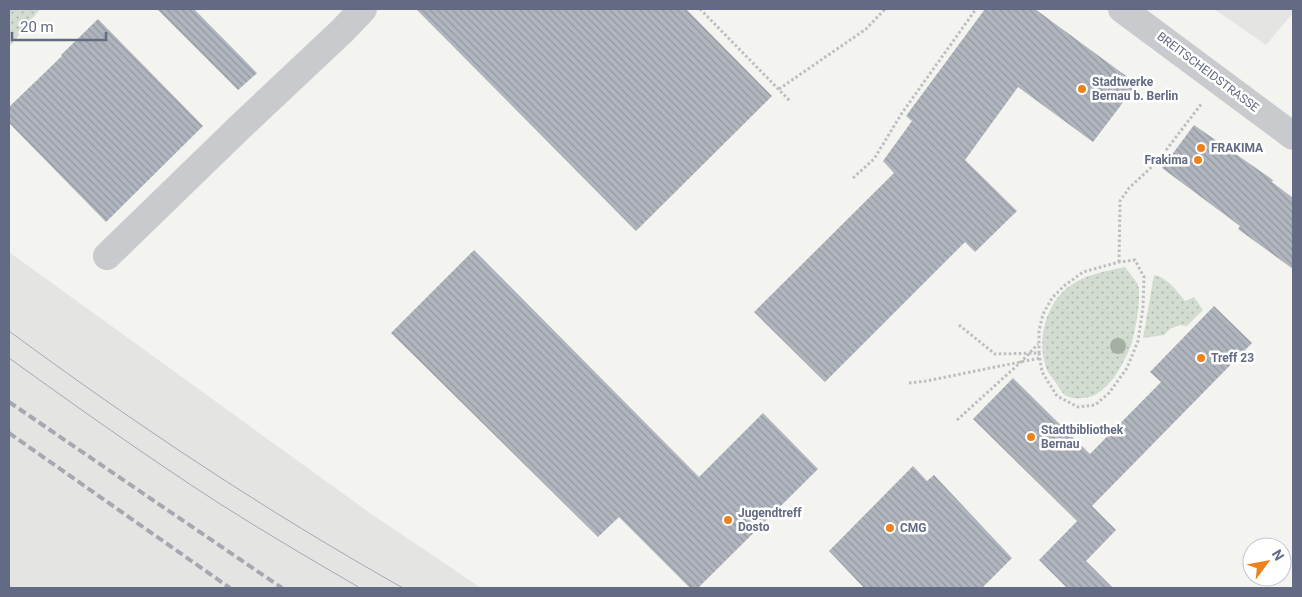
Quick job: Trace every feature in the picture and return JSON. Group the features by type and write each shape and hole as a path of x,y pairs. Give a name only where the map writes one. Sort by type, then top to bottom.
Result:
{"street":[{"path":"108,256 363,9"},
{"name":"BREITSCHEIDSTRASSE","path":"1122,9 1293,136"}],"path":[{"path":"700,9 792,102"},
{"path":"779,89 866,29 885,9"},
{"path":"853,178 874,159 902,112 976,9"},
{"path":"1120,262 1120,201 1129,188 1157,162 1205,99"},
{"path":"1135,260 1144,277 1144,308 1138,341 1127,368 1109,392 1095,405 1078,407 1057,396 1042,372 1038,344 1043,314 1052,298 1083,272 1120,262 1135,260"},
{"path":"960,325 995,354 1039,352"},
{"path":"957,420 1038,344"},
{"path":"909,382 926,381 1040,358"}],"shaded area":[{"path":"9,9 40,9 9,47"},
{"path":"1214,9 1293,9 1293,13 1266,45"},
{"path":"9,252 370,513 481,588 9,588"},
{"path":"1125,267 1137,283 1139,290 1136,324 1128,353 1113,379 1100,392 1081,398 1067,396 1062,392 1047,370 1044,359 1043,335 1049,312 1062,293 1077,281 1097,273"},
{"path":"1154,275 1168,282 1185,301 1194,297 1203,310 1187,326 1180,325 1170,329 1164,335 1143,338"}],"building":[{"path":"157,9 194,9 257,73 238,90"},
{"path":"416,9 686,9 772,96 636,231"},
{"path":"985,9 1035,9 1137,84 1093,142 1018,87 965,160 1017,211 975,252 965,242 825,382 754,312 894,173 883,161 912,121 906,116"},
{"path":"98,19 203,126 106,222 9,123 9,107"},
{"path":"1194,125 1273,180 1272,182 1293,198 1293,269 1238,229 1240,226 1162,168"},
{"path":"474,250 699,477 763,413 818,469 698,588 690,588 619,517 598,537 391,333"},
{"path":"1214,306 1252,343 1092,506 1116,530 1086,561 1113,588 1067,588 1039,560 1084,514 1077,521 973,419 1013,378 1090,454 1161,382 1150,372"},
{"path":"913,466 927,481 934,475 1012,558 982,588 864,588 829,551"}],"tram line":[{"path":"9,331 104,400 202,466 352,559 403,588"},
{"path":"9,358 190,485 360,588"}],"railway":[{"path":"9,402 282,588"},
{"path":"9,433 230,588"}],"place":[{"name":"Stadtwerke Bernau b. Berlin","path":"1082,89"},
{"name":"FRAKIMA","path":"1201,148"},
{"name":"Frakima","path":"1198,160"},
{"name":"Treff 23","path":"1201,358"},
{"name":"Stadtbibliothek Bernau","path":"1031,437"},
{"name":"Jugendtreff Dosto","path":"728,520"},
{"name":"CMG","path":"890,528"}]}
